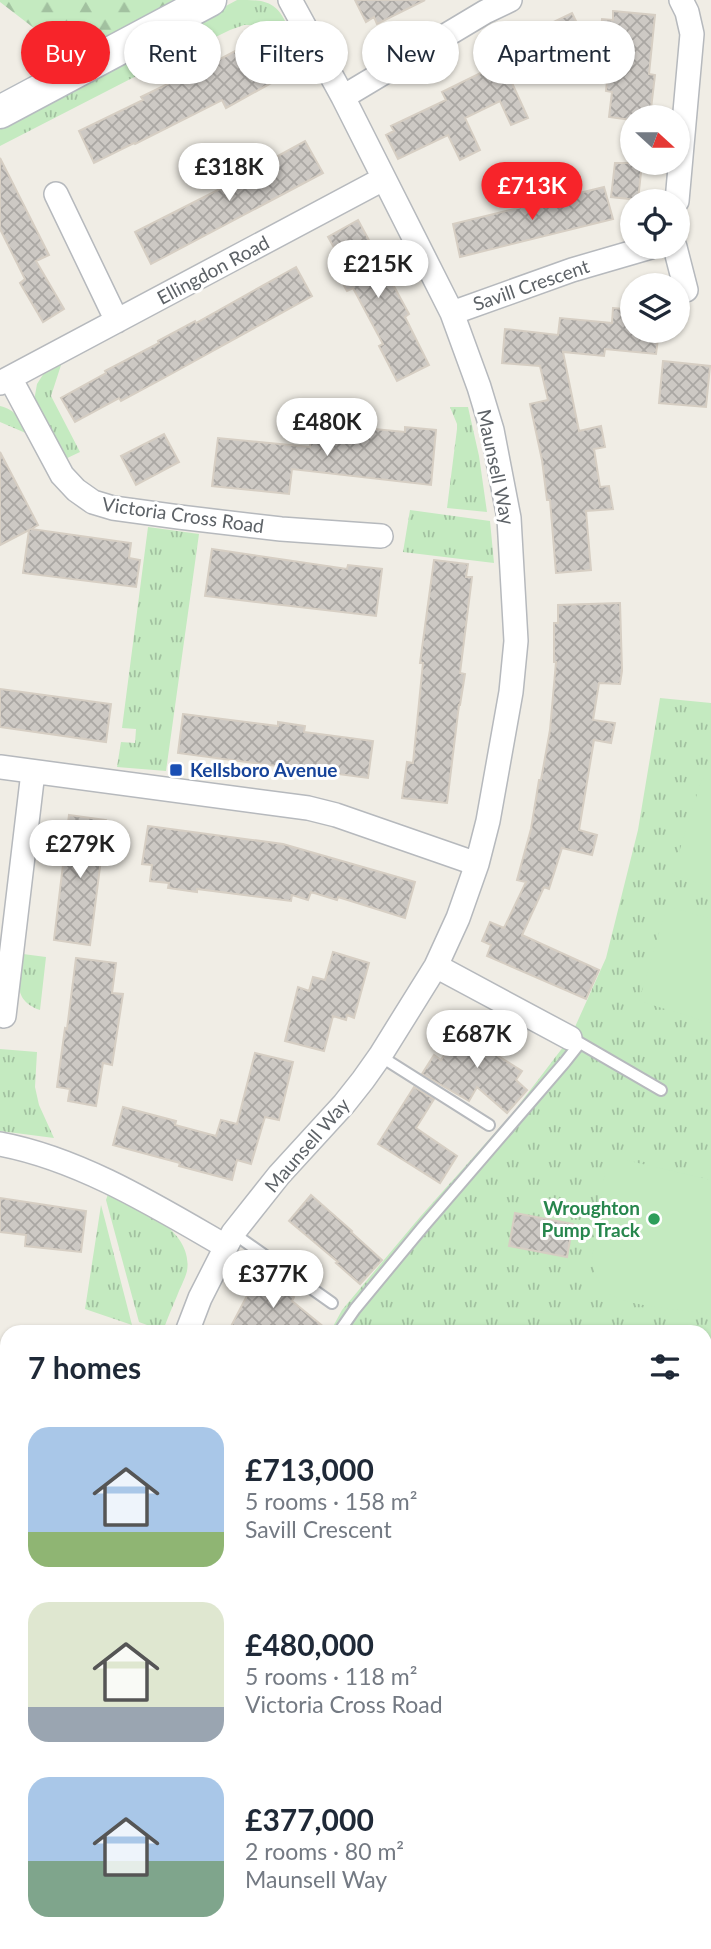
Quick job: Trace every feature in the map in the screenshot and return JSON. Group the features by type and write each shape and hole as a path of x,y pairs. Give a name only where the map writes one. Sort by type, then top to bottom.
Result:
{"main road":[{"path":"0,113 210,0"}],"street":[{"name":"Maunsell Way","path":"190,1325 229,1240 279,1175 344,1104 380,1056 436,966 458,918 477,864 512,692 516,641 509,518 492,430 452,313 343,97 290,0"},
{"path":"343,97 485,12 510,0"},
{"path":"678,189 692,48 691,22 681,0"},
{"name":"Ellingdon Road","path":"5,381 383,179"},
{"path":"56,194 117,321"},
{"name":"Savill Crescent","path":"452,313 572,270 620,256"},
{"name":"Victoria Cross Road","path":"5,381 62,475 76,490 93,502 113,508 179,517 281,529 381,536"},
{"path":"0,767 307,808 336,815 477,864"},
{"path":"4,1016 33,772"},
{"path":"436,966 575,1041"},
{"path":"0,1144 31,1151 73,1167 229,1240"}],"lane":[{"path":"344,1325 575,1041 661,1090"},
{"path":"380,1056 489,1125"},
{"path":"229,1240 332,1303"}],"green space":[{"path":"173,0 138,21 124,21 124,30 110,38 110,21 25,21 0,2"},
{"path":"237,0 254,0 273,6 285,21 235,21 235,28 221,34 221,21 198,21"},
{"path":"124,61 124,82 0,146 0,128 81,84 110,84 110,69"},
{"path":"62,362 51,396 80,452 61,461 34,401 37,384 44,373"},
{"path":"0,406 17,416 28,434 0,422"},
{"path":"450,407 468,407 487,512 447,508 457,429"},
{"path":"410,510 490,521 494,563 403,552"},
{"path":"148,527 199,534 166,771 117,767 121,742 135,743 136,729 122,728"},
{"path":"660,698 711,703 711,1325 334,1325 342,1310 420,1217 515,1110 570,1038 606,958 638,830"},
{"path":"702,778 711,780 711,887 672,875"},
{"path":"667,906 711,919 711,1023 639,1001"},
{"path":"23,954 46,957 40,1010 31,1006 21,994 19,980"},
{"path":"0,1049 37,1052 35,1087 39,1105 54,1138 0,1131"},
{"name":"Wroughton Pump Track","path":"621,1159 711,1180 711,1314 622,1300 608,1293 601,1284 592,1258 605,1172 611,1163"},
{"path":"109,1191 162,1222 182,1243 187,1256 187,1271 165,1325 139,1322 106,1200"},
{"path":"101,1205 105,1220 132,1325 85,1309"}],"building":[{"path":"355,0 425,0 383,21 376,21 374,17 366,21"},
{"path":"613,11 655,15 649,74 655,75 651,105 620,105 620,118 609,117 612,92 606,91 607,84 635,84 635,21 602,21 613,20"},
{"path":"572,13 576,21 555,21"},
{"path":"235,51 235,84 269,84 226,108 222,100 94,163 79,131 143,100 141,97 168,84 221,84 221,58"},
{"path":"473,77 473,84 512,84 528,118 511,125 500,101 465,118 480,150 460,160 448,135 398,159 386,135 394,131 391,126 446,100 442,92"},
{"path":"305,141 323,173 151,264 135,232 257,170 256,168"},
{"path":"0,158 49,255 36,261 64,309 43,322 20,283 25,279 0,229"},
{"path":"615,163 620,163 620,175 641,175 639,189 620,189 620,198 611,197"},
{"path":"604,187 613,219 460,257 453,224"},
{"path":"358,220 409,314 405,317 429,365 397,381 379,346 383,344 353,288 347,291 336,272 345,267 328,237"},
{"path":"296,267 312,296 121,401 119,398 75,422 61,398 159,343 158,341"},
{"path":"613,308 620,309 620,343 657,343 656,354 605,349 604,356 563,352 579,431 601,426 605,447 594,449 600,487 609,486 613,509 586,511 591,570 556,573 550,500 547,500 530,404 548,400 540,366 502,363 505,329 558,335 560,318 612,323"},
{"path":"663,361 710,366 706,407 659,403"},
{"path":"312,423 405,432 405,427 436,430 431,485 292,469 289,494 212,486 218,438 310,447"},
{"path":"164,434 179,462 136,485 121,456"},
{"path":"0,452 38,525 31,529 131,543 129,558 140,560 136,587 23,573 29,530 0,545"},
{"path":"212,549 347,569 348,565 382,569 376,616 205,596"},
{"path":"434,560 468,564 466,577 472,577 460,673 465,674 447,803 402,798 407,762 413,763 423,663 420,663"},
{"path":"620,603 620,684 599,683 593,720 615,723 611,743 594,740 579,830 597,835 592,855 562,848 549,889 544,887 522,935 599,970 586,999 487,956 491,945 482,941 490,922 504,928 526,882 517,880 531,829 550,730 556,662 554,623 558,623 558,605"},
{"path":"0,689 111,704 106,742 0,727"},
{"path":"183,714 278,726 278,722 305,726 304,732 373,741 368,778 178,753"},
{"path":"69,815 106,820 90,945 54,940"},
{"path":"148,826 283,844 415,882 405,918 338,897 337,900 311,892 308,900 292,895 291,901 168,888 169,883 150,881 152,865 142,864"},
{"path":"333,952 369,963 354,1018 347,1015 346,1020 333,1016 324,1051 285,1041 298,987 309,991 313,977 325,980"},
{"path":"76,958 116,963 112,993 123,994 112,1065 103,1063 96,1106 68,1101 70,1089 57,1087"},
{"path":"464,1024 499,1047 495,1054 522,1071 516,1080 527,1090 507,1113 477,1087 469,1101 422,1074 434,1055 441,1060"},
{"path":"255,1053 293,1062 279,1120 265,1117 251,1164 237,1160 232,1180 113,1145 123,1107 176,1121 175,1125 216,1136 221,1120 237,1124"},
{"path":"414,1087 434,1099 416,1128 457,1156 440,1183 378,1144"},
{"path":"311,1195 382,1260 360,1284 289,1221"},
{"path":"0,1198 86,1211 81,1252 25,1246 26,1235 0,1232"},
{"path":"515,1213 573,1224 567,1257 509,1246"},
{"path":"261,1269 292,1286 288,1293 294,1297 292,1301 321,1325 232,1325"}],"place":[{"name":"Kellsboro Avenue","path":"176,770"},
{"name":"Wroughton Pump Track","path":"654,1219"}]}
